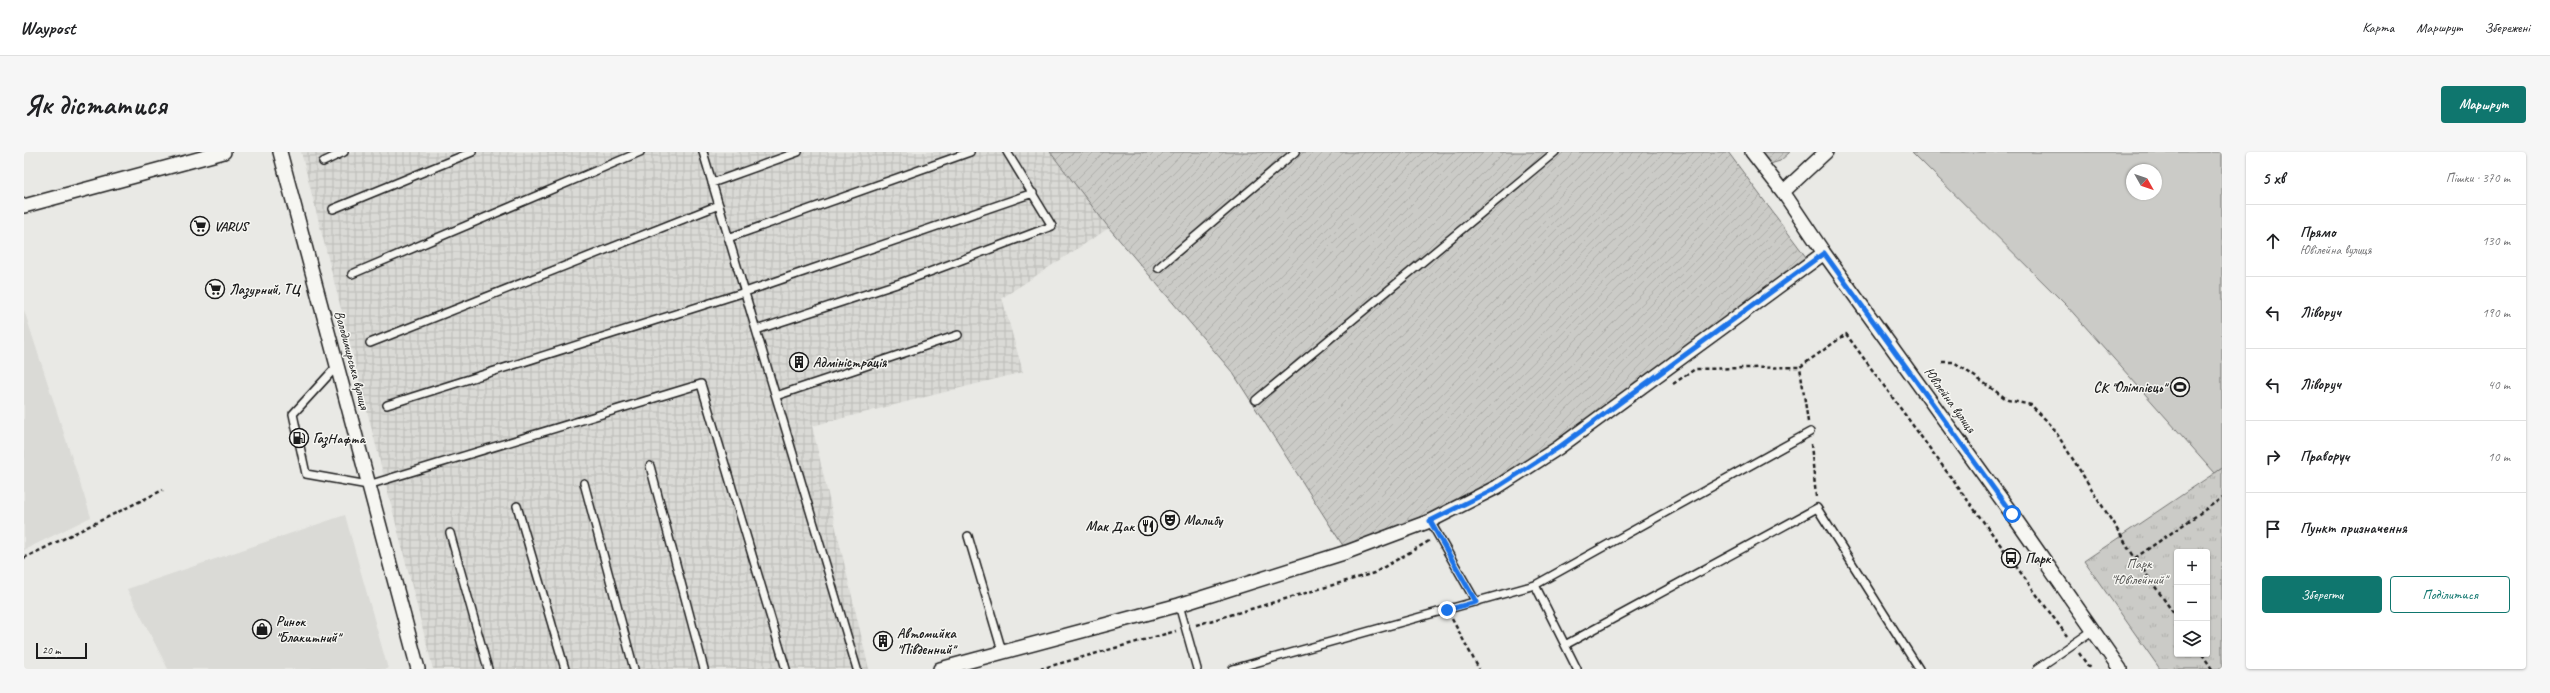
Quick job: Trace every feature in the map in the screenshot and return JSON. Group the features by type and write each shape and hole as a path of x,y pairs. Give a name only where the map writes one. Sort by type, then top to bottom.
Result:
{"street":[{"path":"24,206 224,152"},
{"name":"Володимирська вулиця","path":"280,152 418,669"},
{"name":"Ювілейна вулиця","path":"1752,152 1783,192 1824,253 2012,514 2092,632 2120,669"},
{"path":"1783,192 1826,152"},
{"path":"940,669 1002,651 1179,605 1347,552 1430,521 1496,488 1558,448 1824,253"}],"lane":[{"path":"323,162 344,152"},
{"path":"333,210 472,152"},
{"path":"352,274 640,152"},
{"path":"703,152 857,669"},
{"path":"712,183 798,152"},
{"path":"728,238 970,152"},
{"path":"756,330 900,283 1052,226 1007,152"},
{"path":"1158,268 1296,152"},
{"path":"1256,400 1555,152"},
{"path":"387,406 745,292 1032,193"},
{"path":"370,343 719,205"},
{"path":"776,396 958,335"},
{"path":"337,366 293,414 306,474 368,485 702,384 786,669"},
{"path":"1233,669 1536,585 1810,432"},
{"path":"650,466 704,669"},
{"path":"584,483 634,669"},
{"path":"518,506 565,669"},
{"path":"1565,644 1817,508 1919,669"},
{"path":"1430,521 1476,602"},
{"path":"450,532 488,669"},
{"path":"968,536 1002,651"},
{"path":"1536,585 1577,669"},
{"path":"1179,605 1197,669"},
{"path":"2037,669 2092,632"}],"path":[{"path":"1817,508 1810,432 1800,367 1846,334 2090,669"},
{"path":"1942,362 1954,362 2008,400 2031,405 2052,426 2135,558 2174,614"},
{"path":"24,558 162,490"},
{"path":"2135,558 2222,498"},
{"path":"1447,610 1479,669"},
{"path":"2204,657 2212,669"}],"shaded area":[{"path":"301,152 1050,152 1109,228 1002,298 1023,372 812,426 869,669 433,669"},
{"path":"24,310 91,517 24,550"},
{"name":"Ринок \"Блакитний\"","path":"345,515 388,669 168,669 127,589"}],"green space":[{"path":"1050,152 1728,152 1809,261 1497,487 1347,552 1233,373 1109,228"},
{"path":"1761,152 1790,152 1780,161 1770,164"},
{"name":"СК \"Олімпієць\"","path":"1912,152 2222,152 2222,468 2215,473 2067,306"},
{"name":"Парк \"Ювілейний\"","path":"2222,468 2222,669 2160,669 2084,561"}],"place":[{"name":"VARUS","path":"200,226"},
{"name":"Лазурний, ТЦ","path":"215,289"},
{"name":"Адміністрація","path":"799,362"},
{"name":"СК \"Олімпієць\"","path":"2180,387"},
{"name":"ГазНафта","path":"299,438"},
{"name":"Малибу","path":"1170,520"},
{"name":"Мак Дак","path":"1148,526"},
{"name":"Парк","path":"2011,558"},
{"name":"Ринок \"Блакитний\"","path":"262,629"},
{"name":"Автомийка \"Південний\"","path":"883,641"}],"route":[{"path":"1447,610 1476,602 1437,537 1430,521 1496,488 1558,448 1615,407 1671,363 1824,253 2012,514"}]}
